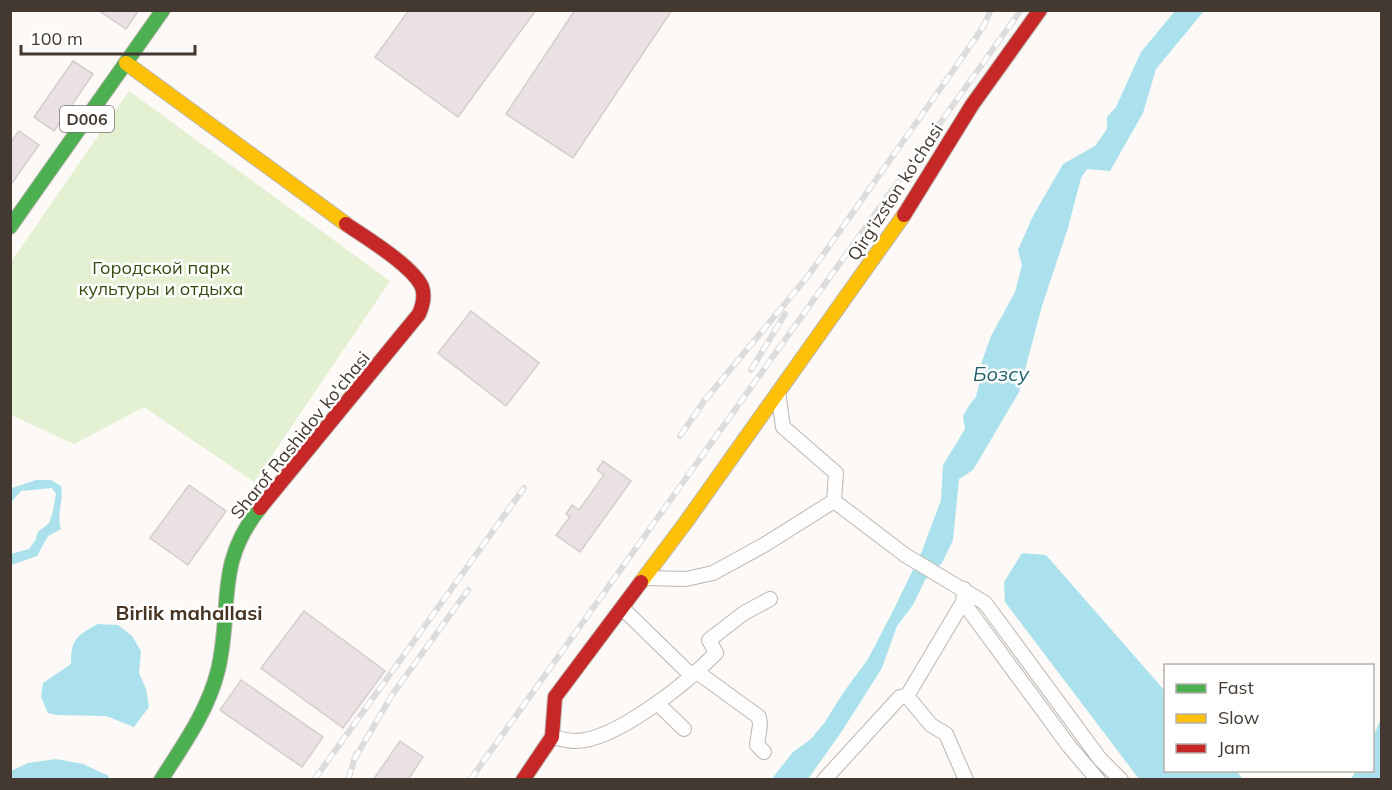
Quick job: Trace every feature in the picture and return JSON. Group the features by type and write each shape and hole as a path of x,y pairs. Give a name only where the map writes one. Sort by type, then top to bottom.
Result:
{"street":[{"name":"D006","path":"10,227 121,60 148,10"},
{"name":"D006","path":"10,207 121,60 163,10"},
{"name":"Qirg‘izston ko‘chasi","path":"552,737 555,697 646,578 914,201 972,105 1040,10"},
{"name":"Sharof Rashidov ko'chasi","path":"121,60 403,265 415,275 424,288 424,301 419,314 254,516 243,534 230,566 221,654 213,689 197,722 161,780"},
{"path":"778,392 783,427 836,473 834,501"},
{"path":"834,501 905,555 940,574 964,596 1069,746 1098,780"},
{"path":"646,578 686,579 713,573 764,545 834,501"},
{"path":"907,696 964,596"},
{"path":"964,596 985,603 1100,759 1121,780"},
{"path":"519,778 552,737 576,741 614,731 657,704 716,653 709,640 744,613 770,599"},
{"path":"622,608 694,674 759,717 757,745 764,752"},
{"path":"824,780 900,697 907,696"},
{"path":"907,696 931,725 946,735 966,780"},
{"path":"657,704 684,729"}],"green space":[{"name":"Городской парк культуры и отдыха","path":"129,91 390,281 254,482 144,407 74,444 11,415 11,262"}],"water":[{"name":"Бозсу","path":"1175,11 1204,11 1156,69 1143,113 1110,171 1087,169 1081,178 1068,228 1042,306 1019,392 973,470 959,479 953,540 942,563 925,580 913,605 897,626 882,668 808,779 773,780 793,752 811,739 825,722 868,659 922,551 941,500 943,465 965,429 963,416 976,397 980,379 979,370 991,336 1015,292 1022,265 1018,250 1033,216 1063,164 1095,146 1107,129 1107,117 1116,107 1141,52"},
{"path":"36,480 51,480 61,486 59,518 61,529 48,536 37,556 11,565 11,554 29,549 38,532 49,523 53,511 56,494 52,488 21,491 11,502 12,488"},
{"path":"1022,553 1046,555 1164,690 1164,772 1237,772 1243,779 1139,779 1005,602 1004,582"},
{"path":"98,624 118,625 132,636 141,651 139,673 146,689 149,707 134,727 106,716 48,713 41,697 43,683 71,664 72,649 80,635"},
{"path":"1381,719 1381,779 1351,779 1355,772 1374,772 1374,735"},
{"path":"56,759 83,764 109,776 107,780 11,779 11,771 28,763"}],"building":[{"path":"98,10 139,10 126,29"},
{"path":"409,10 536,10 458,117 375,57"},
{"path":"575,10 672,10 573,158 506,114"},
{"path":"73,61 93,74 54,131 34,117"},
{"path":"19,131 39,145 10,186 10,143"},
{"path":"471,311 539,363 506,406 438,353"},
{"path":"603,461 631,481 580,552 556,535 570,517 566,514 572,505 579,510 604,475 597,470"},
{"path":"189,485 226,511 188,565 150,538"},
{"path":"304,611 385,671 343,728 261,668"},
{"path":"241,680 323,737 302,767 220,710"},
{"path":"400,741 423,757 408,780 373,780"}],"railway":[{"path":"680,436 705,400 808,276 950,75 983,27 991,10"},
{"path":"470,780 1021,10"},
{"path":"751,370 785,314"},
{"path":"314,780 524,488"},
{"path":"354,760 392,695 468,590"},
{"path":"348,780 356,754"}],"traffic: fast":[{"path":"10,227 163,10"},
{"path":"161,780 194,727 214,685 222,648 230,568 236,549 260,508"}],"traffic: slow":[{"path":"126,63 346,224"},
{"path":"641,582 904,215"}],"traffic: jam":[{"path":"904,215 972,105 1040,10"},
{"path":"260,508 419,314 422,307 422,287 409,270 388,252 346,224"},
{"path":"523,780 552,737 555,697 641,582"}],"district":[{"name":"Birlik mahallasi","path":"189,612"}]}
